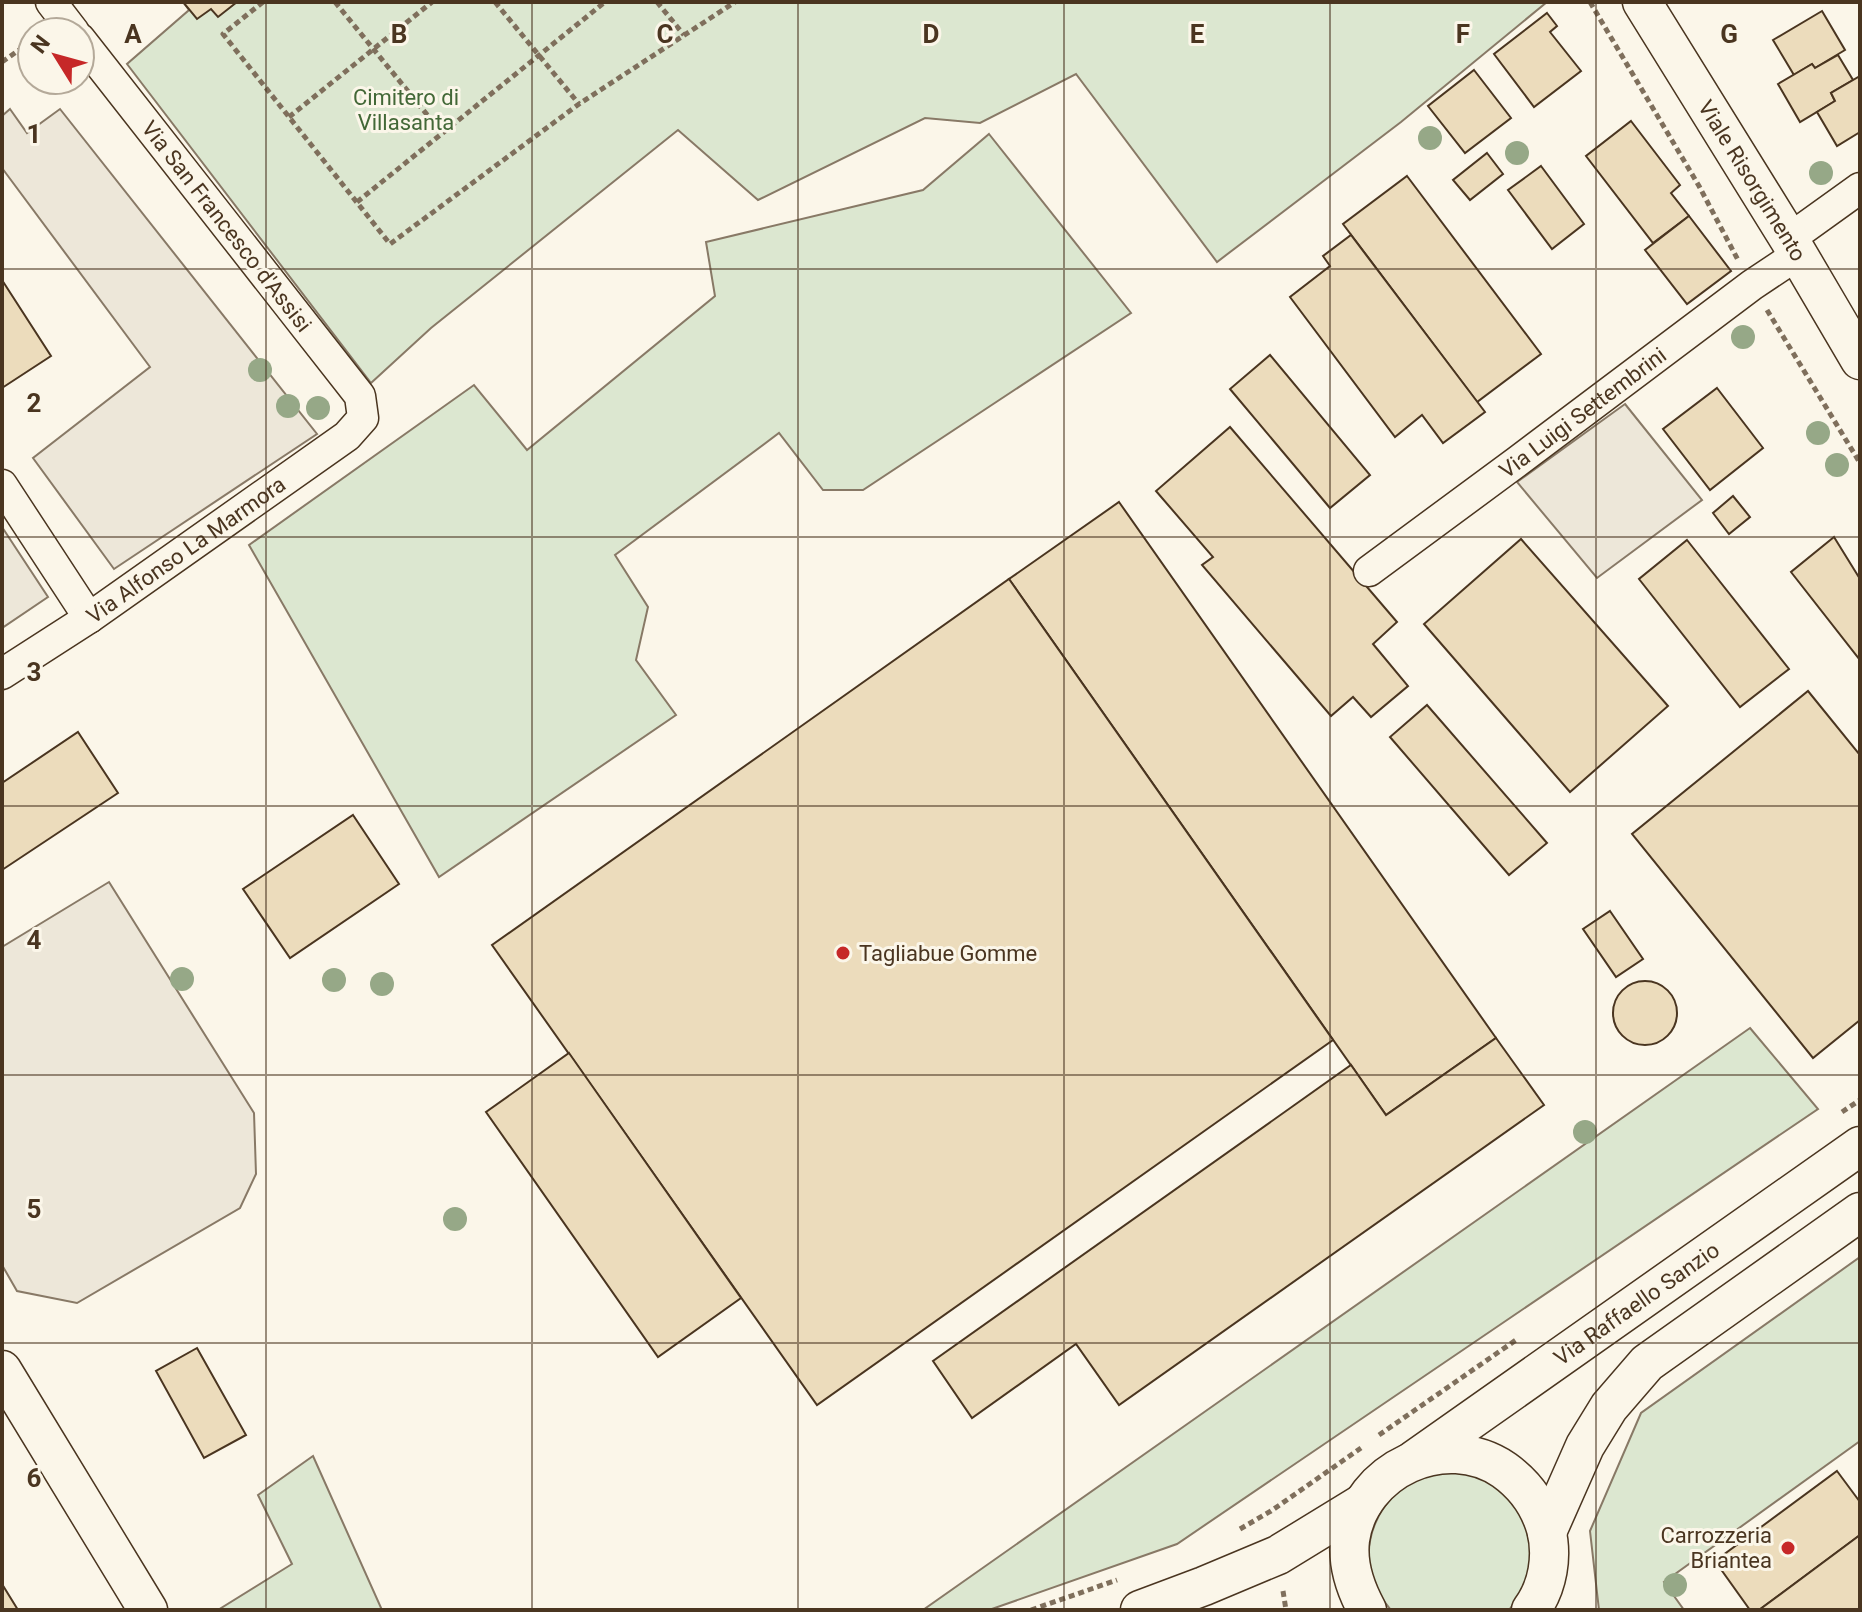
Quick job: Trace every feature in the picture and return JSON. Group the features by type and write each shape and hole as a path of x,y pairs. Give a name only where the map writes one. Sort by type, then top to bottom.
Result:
{"street":[{"name":"Viale Risorgimento","path":"1642,2 1860,360"},
{"name":"Via San Francesco d'Assisi","path":"96,59 360,396 363,418"},
{"name":"Via Luigi Settembrini","path":"1369,571 1752,285 1860,188"},
{"name":"Via Alfonso La Marmora","path":"2,674 89,618 347,436 363,418"},
{"path":"2,485 89,618"},
{"name":"Via Raffaello Sanzio","path":"1363,1503 1385,1477 1414,1460 1860,1146"},
{"path":"1547,1532 1585,1446 1609,1407 1647,1363 1860,1212"},
{"path":"2,1370 148,1610"},
{"path":"1414,1460 1448,1453 1473,1457 1512,1475 1529,1494 1547,1532 1549,1560 1542,1602"},
{"path":"1136,1593 1204,1586 1278,1555 1363,1503"},
{"path":"1363,1503 1350,1539 1350,1558 1352,1577 1367,1610"}],"path":[{"path":"335,2 442,133"},
{"path":"289,117 432,2"},
{"path":"495,2 579,104"},
{"path":"357,202 605,2"},
{"path":"657,2 684,35"},
{"path":"260,3 223,34 390,244 579,104 735,2"},
{"path":"1590,2 1699,186 1752,285 1860,463"},
{"path":"1834,1118 1860,1100"},
{"path":"1376,1438 1520,1337"},
{"path":"1230,1535 1271,1511 1363,1447"},
{"path":"1031,1610 1136,1593"}],"green space":[{"name":"Cimitero di Villasanta","path":"183,2 1547,2 1401,122 1217,262 1076,74 980,123 925,118 758,200 678,130 431,328 371,383 127,64 189,10"},
{"path":"989,134 1131,313 863,490 823,490 779,433 615,555 648,607 636,660 676,715 439,877 249,545 474,385 527,450 715,296 706,242 923,190"},
{"path":"1750,1028 1818,1109 1177,1544 989,1610 923,1610"},
{"path":"1860,1257 1860,1441 1664,1582 1684,1610 1599,1610 1590,1531 1641,1413"},
{"path":"313,1456 382,1610 218,1610 292,1564 258,1495"},
{"path":"1453,1471 1476,1476 1497,1488 1519,1512 1530,1541 1531,1557 1522,1592 1509,1610 1391,1610 1378,1593 1371,1573 1370,1539 1375,1523 1383,1509 1407,1485 1426,1475"}],"shaded area":[{"path":"10,109 27,133 60,109 317,434 114,569 33,458 150,367 2,168 2,116"},
{"path":"1625,404 1702,500 1597,578 1517,482"},
{"path":"2,527 48,597 2,628"},
{"path":"109,882 254,1113 256,1174 240,1208 77,1303 17,1291 2,1265 2,947"}],"building":[{"path":"183,2 237,2 218,17 211,9 197,19"},
{"path":"1822,11 1845,50 1815,68 1812,64 1794,75 1773,40"},
{"path":"1547,13 1557,26 1550,32 1581,71 1534,107 1494,54"},
{"path":"1838,55 1853,80 1831,93 1835,101 1800,122 1778,84 1812,64 1815,68"},
{"path":"1474,70 1511,118 1465,153 1428,106"},
{"path":"1860,76 1860,132 1837,146 1817,112 1835,101 1831,93"},
{"path":"1631,121 1680,185 1671,193 1689,216 1653,243 1586,156"},
{"path":"1487,153 1503,174 1470,200 1453,180"},
{"path":"1541,166 1584,224 1552,249 1508,190"},
{"path":"1407,176 1541,354 1477,402 1343,224"},
{"path":"1689,216 1731,271 1687,304 1645,250"},
{"path":"1351,235 1485,412 1443,443 1422,415 1395,437 1290,297 1330,266 1323,256"},
{"path":"2,280 51,356 2,388"},
{"path":"1270,355 1370,475 1330,508 1230,389"},
{"path":"1717,388 1763,448 1710,490 1663,429"},
{"path":"1230,427 1397,622 1373,644 1408,686 1371,717 1353,697 1331,716 1202,565 1213,557 1156,491"},
{"path":"1733,496 1750,517 1729,534 1713,513"},
{"path":"1119,502 1496,1038 1386,1115 1009,579"},
{"path":"1834,537 1860,579 1860,660 1791,572"},
{"path":"1521,539 1668,706 1570,792 1424,624"},
{"path":"1687,540 1789,669 1740,707 1639,579"},
{"path":"1009,579 1333,1040 817,1405 492,945"},
{"path":"1808,691 1860,755 1860,1020 1813,1058 1632,834"},
{"path":"1427,705 1547,843 1509,875 1390,737"},
{"path":"78,732 118,793 2,870 2,783"},
{"path":"353,815 399,884 290,958 243,889"},
{"path":"1610,911 1643,959 1616,977 1583,929"},
{"path":"1639,981 1651,981 1668,990 1675,1001 1675,1025 1668,1036 1651,1045 1639,1045 1627,1040 1618,1031 1613,1019 1613,1007 1618,995 1627,986"},
{"path":"1496,1038 1544,1105 1119,1405 1076,1344 972,1418 933,1361 1351,1065 1386,1115"},
{"path":"569,1053 741,1298 658,1357 486,1112"},
{"path":"197,1348 246,1435 204,1458 156,1371"},
{"name":"Carrozzeria Briantea","path":"1837,1471 1860,1502 1860,1535 1759,1610 1750,1610 1715,1561"},
{"path":"1860,1535 1860,1610 1759,1610"},
{"path":"2,1584 18,1610 2,1610"}],"place":[{"name":"Tagliabue Gomme","path":"843,953"},
{"name":"Carrozzeria Briantea","path":"1788,1548"}]}
